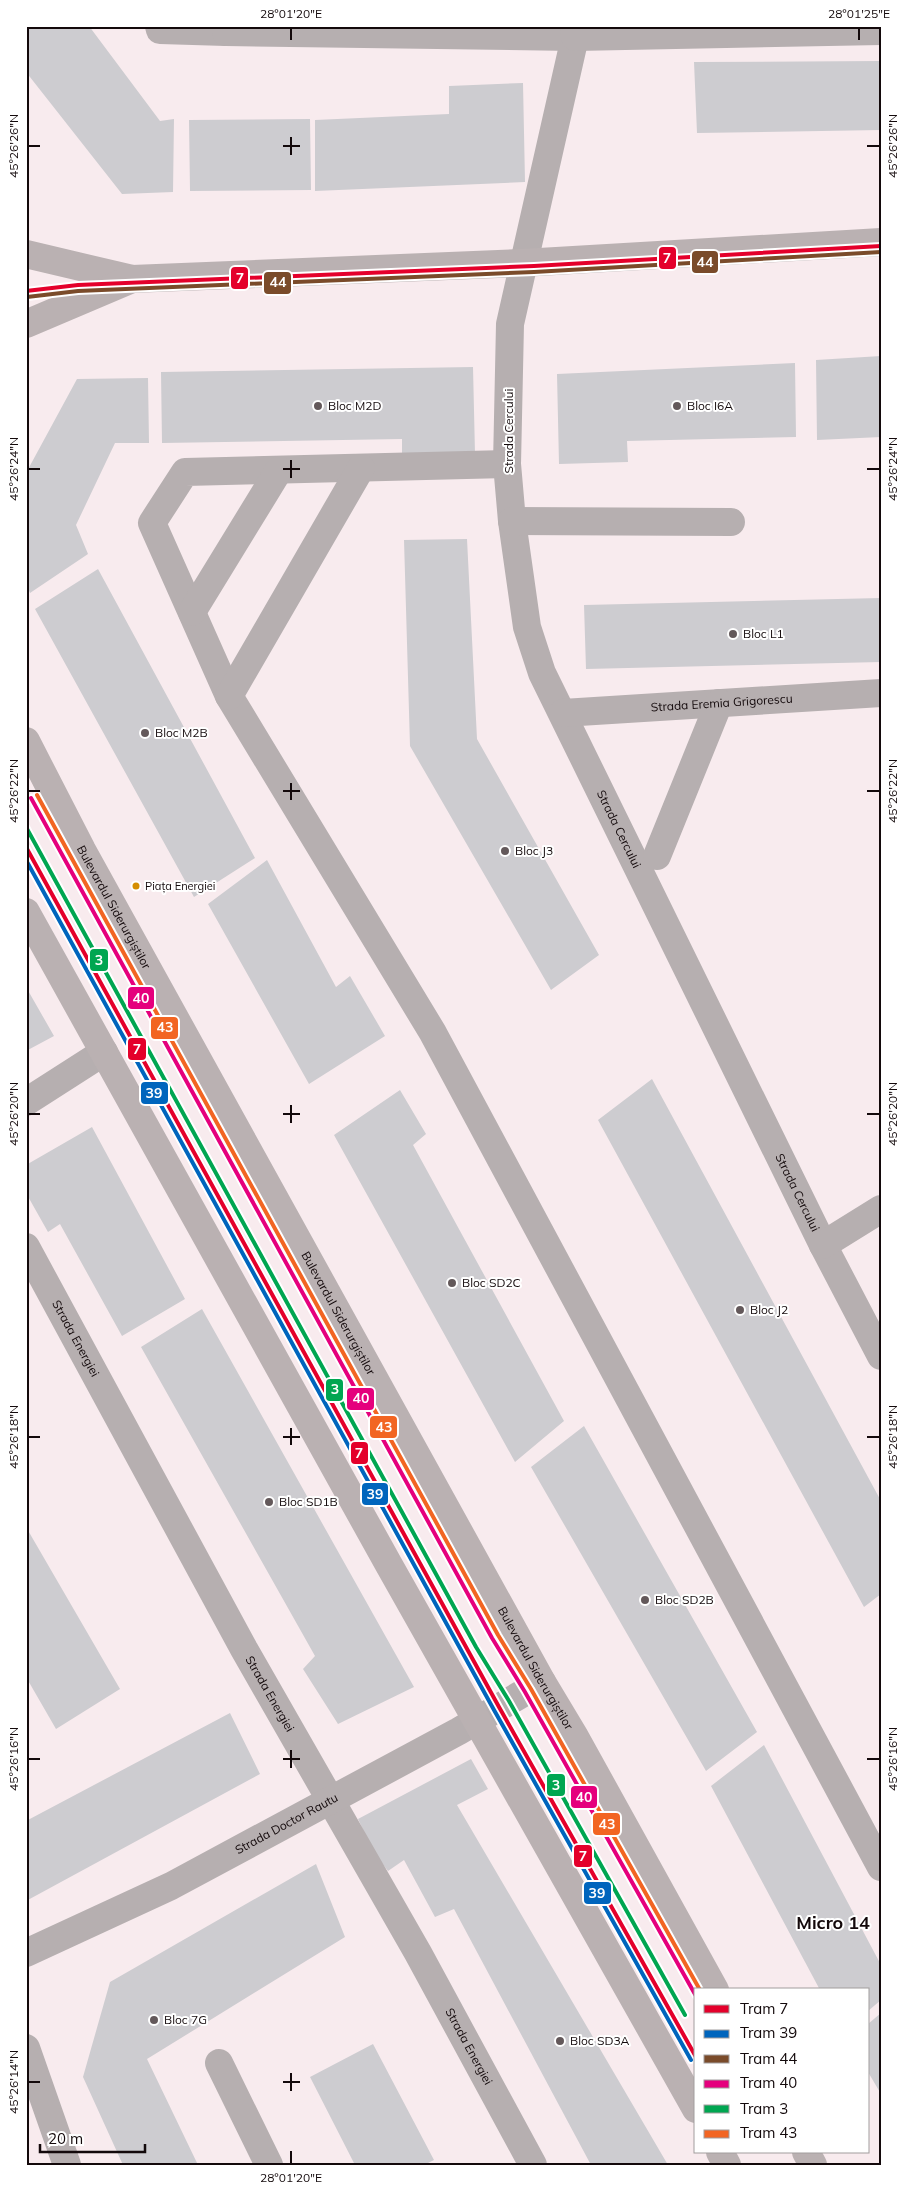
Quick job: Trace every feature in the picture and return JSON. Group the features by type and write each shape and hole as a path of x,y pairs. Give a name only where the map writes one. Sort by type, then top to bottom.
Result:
{"main road":[{"path":"26,254 132,279 522,263 881,242"},
{"path":"26,324 132,279"},
{"name":"Bulevardul Siderurgiștilor","path":"26,741 99,880 542,1682 576,1737 714,1988"},
{"path":"26,912 476,1720 694,2105"}],"street":[{"path":"159,26 160,30 179,32 226,29 574,32 881,31"},
{"name":"Strada Cercului","path":"574,32 510,324 507,464 512,521 527,627 542,673 823,1245 881,1356"},
{"path":"507,464 186,472 152,523 229,696 433,1033 879,1856"},
{"path":"229,696 361,468"},
{"path":"192,612 279,470"},
{"path":"512,521 731,522"},
{"name":"Strada Eremia Grigorescu","path":"563,713 881,693"},
{"path":"657,856 719,703"},
{"path":"26,1102 104,1052"},
{"path":"823,1245 881,1209"},
{"name":"Strada Energiei","path":"26,1247 244,1649 418,1953 533,2165"},
{"name":"Strada Doctor Rautu","path":"26,1953 171,1886 459,1731 542,1682"},
{"path":"26,2048 67,2165"},
{"path":"219,2063 269,2165"}],"building":[{"path":"26,26 89,26 160,121 174,119 173,192 122,194 26,72"},
{"path":"881,61 881,130 697,133 694,62"},
{"path":"523,83 525,182 315,191 315,120 449,114 449,86"},
{"path":"310,119 311,190 190,191 189,120"},
{"path":"881,356 881,437 817,440 816,360"},
{"name":"Bloc I6A","path":"795,363 796,437 627,441 628,462 559,464 557,374"},
{"name":"Bloc M2D","path":"473,367 475,454 402,455 402,439 162,443 161,372"},
{"path":"148,378 149,443 115,443 76,525 88,554 30,593 26,584 26,473 77,379"},
{"name":"Bloc J3","path":"467,539 477,739 599,955 551,990 410,746 404,540"},
{"name":"Bloc M2B","path":"98,569 255,858 194,897 35,609"},
{"name":"Bloc L1","path":"881,598 881,662 586,669 584,605"},
{"path":"267,860 336,987 350,976 385,1036 309,1084 208,904"},
{"path":"26,987 54,1036 26,1051"},
{"name":"Bloc J2","path":"652,1079 881,1501 881,1594 864,1607 598,1120"},
{"name":"Bloc SD2C","path":"400,1090 426,1134 413,1145 564,1421 515,1462 334,1135"},
{"path":"92,1127 185,1299 122,1336 60,1224 48,1232 26,1193 26,1165"},
{"name":"Bloc SD1B","path":"202,1309 414,1687 338,1724 303,1669 315,1656 141,1347"},
{"name":"Bloc SD2B","path":"584,1426 757,1732 706,1771 531,1467"},
{"path":"26,1527 120,1689 56,1729 26,1677"},
{"path":"230,1713 260,1774 26,1901 26,1821"},
{"path":"764,1745 881,1965 881,2000 870,2009 870,1988 819,1988 711,1786"},
{"name":"Bloc SD3A","path":"471,1759 488,1789 457,1805 668,2165 591,2165 454,1909 435,1917 404,1860 388,1871 375,1854 358,1819"},
{"name":"Bloc 7G","path":"316,1864 345,1937 147,2059 198,2165 123,2165 83,2077 110,1982"},
{"path":"881,2013 881,2094 870,2075 870,2022"},
{"path":"373,2044 434,2160 424,2165 355,2165 310,2077"}],"tram line":[{"name":"7","path":"26,291 78,285 534,266 881,246"},
{"name":"44","path":"27,297 78,291 534,272 881,252"},
{"name":"43","path":"37,795 498,1635 531,1689 699,1988"},
{"name":"40","path":"31,798 492,1638 525,1692 694,1992"},
{"name":"3","path":"26,827 476,1647 509,1701 685,2015"},
{"name":"7","path":"26,847 499,1707 694,2053"},
{"name":"39","path":"26,860 494,1710 691,2060"}],"place":[{"name":"Bloc M2D","path":"318,406"},
{"name":"Bloc I6A","path":"677,406"},
{"name":"Bloc L1","path":"733,634"},
{"name":"Bloc M2B","path":"145,733"},
{"name":"Bloc J3","path":"505,851"},
{"name":"Piața Energiei","path":"136,886"},
{"name":"Bloc SD2C","path":"452,1283"},
{"name":"Bloc J2","path":"740,1310"},
{"name":"Bloc SD1B","path":"269,1502"},
{"name":"Bloc SD2B","path":"645,1600"},
{"name":"Bloc 7G","path":"154,2020"},
{"name":"Bloc SD3A","path":"560,2041"}],"district":[{"name":"Micro 14","path":"833,1923"}]}
